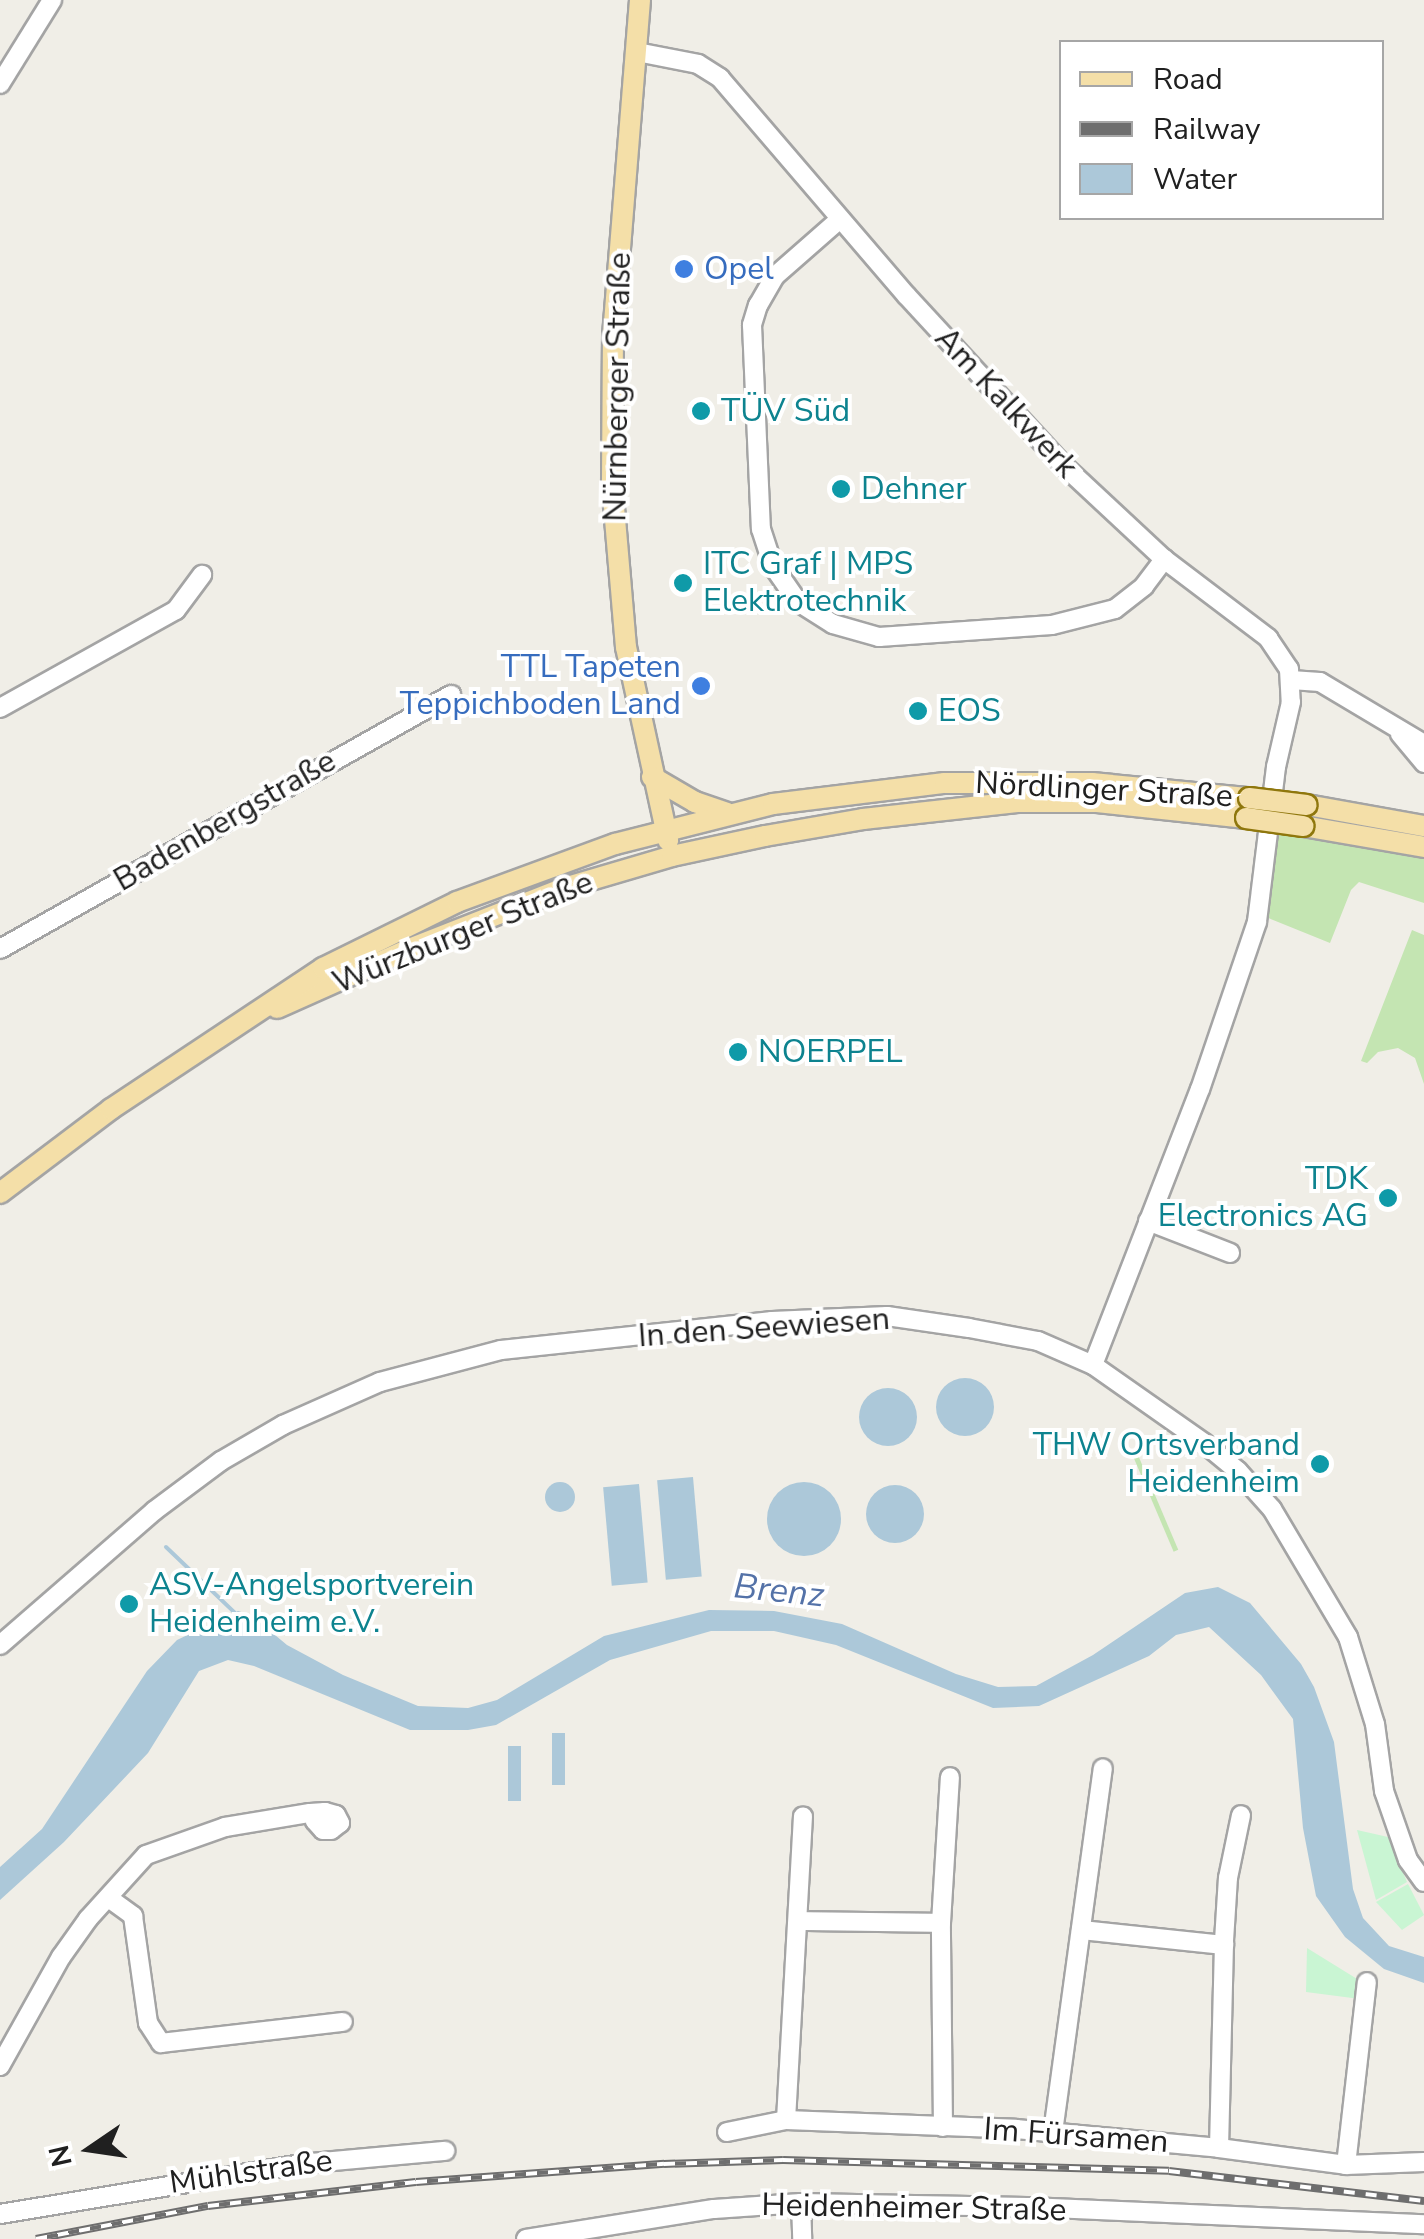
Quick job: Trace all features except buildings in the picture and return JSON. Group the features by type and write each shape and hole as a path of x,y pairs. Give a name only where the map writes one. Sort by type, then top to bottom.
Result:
{"main road":[{"name":"Nürnberger Straße","path":"640,0 614,335 611,456 626,647 672,856"},
{"path":"652,777 694,802 730,813"},
{"name":"Nördlinger Straße","path":"666,830 730,813 870,790 1026,780 1424,826"},
{"name":"Nördlinger Straße","path":"672,856 863,818 978,804 1098,802 1248,808"},
{"name":"Nördlinger Straße","path":"1305,815 1424,847"},
{"name":"Würzburger Straße","path":"0,1193 110,1109 256,1016 323,968 456,902 576,857 666,830"},
{"name":"Würzburger Straße","path":"256,1016 484,918 672,856"}],"street":[{"path":"0,84 52,0"},
{"name":"Am Kalkwerk","path":"637,52 710,70 1027,428 1164,559 1268,638 1283,657 1291,680"},
{"path":"840,219 776,276 758,305 752,324 761,529 772,566 798,602 833,624 878,637 1052,625 1115,610 1144,586 1164,559"},
{"path":"0,708 176,610 202,575"},
{"path":"1093,1365 1213,1055 1257,922 1291,680 1320,682 1424,744"},
{"name":"Badenbergstraße","path":"0,948 450,695"},
{"path":"1397,729 1424,763"},
{"path":"1148,1221 1230,1253"},
{"name":"In den Seewiesen","path":"0,1645 154,1511 221,1461 284,1426 380,1382 502,1350 772,1321 888,1316 1038,1341 1093,1365 1204,1442 1238,1471 1272,1509 1348,1637 1375,1724 1384,1791 1408,1860 1424,1882"},
{"path":"1053,2132 1103,1768"},
{"path":"943,2126 940,1923 950,1777"},
{"path":"0,2066 61,1957 88,1919 110,1900 146,1854 240,1824 325,1812"},
{"path":"1219,2148 1228,1878 1241,1815"},
{"path":"786,2120 803,1816"},
{"path":"110,1900 133,1916 148,2023 152,2036 161,2043 343,2022"},
{"path":"798,1921 940,1923"},
{"path":"1081,1930 1224,1945"},
{"path":"1346,2165 1367,1982"},
{"name":"Im Fürsamen","path":"727,2132 786,2120 943,2126 1219,2148 1346,2165 1424,2162"},
{"name":"Mühlstraße","path":"0,2214 301,2164 445,2151"},
{"path":"801,2204 802,2239"},
{"name":"Heidenheimer Straße","path":"526,2239 640,2230 750,2205 801,2204 1030,2208 1424,2224"}],"green space":[{"path":"1274,830 1424,855 1424,903 1359,882 1351,890 1330,943 1266,917"},
{"path":"1412,930 1424,935 1424,1084 1415,1058 1398,1048 1378,1052 1367,1063 1361,1061"},
{"path":"1138,1455 1178,1550 1174,1552 1133,1457"},
{"path":"1357,1830 1388,1837 1407,1882 1376,1900"},
{"path":"1408,1884 1424,1915 1402,1930 1376,1902"},
{"path":"1307,1948 1362,1982 1360,1999 1306,1992"}],"water":[{"path":"965,1378 985,1387 994,1407 985,1427 965,1436 945,1427 936,1407 945,1387"},
{"path":"888,1388 908,1397 917,1417 908,1437 888,1446 868,1437 859,1417 868,1397"},
{"path":"693,1477 702,1577 666,1580 657,1480"},
{"path":"560,1482 571,1486 575,1497 571,1508 560,1512 549,1508 545,1497 549,1486"},
{"path":"804,1482 830,1493 841,1519 830,1545 804,1556 778,1545 767,1519 778,1493"},
{"path":"639,1484 648,1583 612,1586 603,1487"},
{"path":"895,1485 915,1494 924,1514 915,1534 895,1543 875,1534 866,1514 875,1494"},
{"path":"1218,1587 1250,1603 1301,1664 1314,1687 1334,1742 1353,1889 1363,1918 1389,1946 1424,1957 1424,1983 1384,1969 1345,1937 1316,1896 1303,1828 1293,1719 1261,1675 1209,1627 1176,1635 1149,1656 1039,1706 993,1708 836,1645 774,1631 711,1631 610,1660 496,1725 468,1730 410,1730 254,1666 228,1660 199,1671 148,1753 64,1842 0,1900 0,1867 42,1829 147,1671 177,1640 238,1611 251,1615 287,1645 343,1675 418,1706 468,1708 497,1700 604,1636 709,1610 774,1611 842,1624 956,1674 998,1687 1036,1686 1093,1655 1185,1593"},
{"path":"552,1733 565,1733 565,1785 552,1785"},
{"path":"508,1746 521,1746 521,1801 508,1801"}],"waterway":[{"path":"166,1547 235,1613"}],"railway":[{"path":"36,2239 208,2206 416,2182 664,2164 783,2160 1169,2171 1424,2201"}],"place":[{"name":"Opel","path":"684,269"},
{"name":"TÜV Süd","path":"701,411"},
{"name":"Dehner","path":"841,489"},
{"name":"ITC Graf | MPS Elektrotechnik","path":"683,583"},
{"name":"TTL Tapeten Teppichboden Land","path":"701,686"},
{"name":"EOS","path":"918,711"},
{"name":"NOERPEL","path":"738,1052"},
{"name":"TDK Electronics AG","path":"1388,1198"},
{"name":"THW Ortsverband Heidenheim","path":"1320,1464"},
{"name":"ASV-Angelsportverein Heidenheim e.V.","path":"129,1604"}],"water label":[{"name":"Brenz","path":"779,1591"}]}
